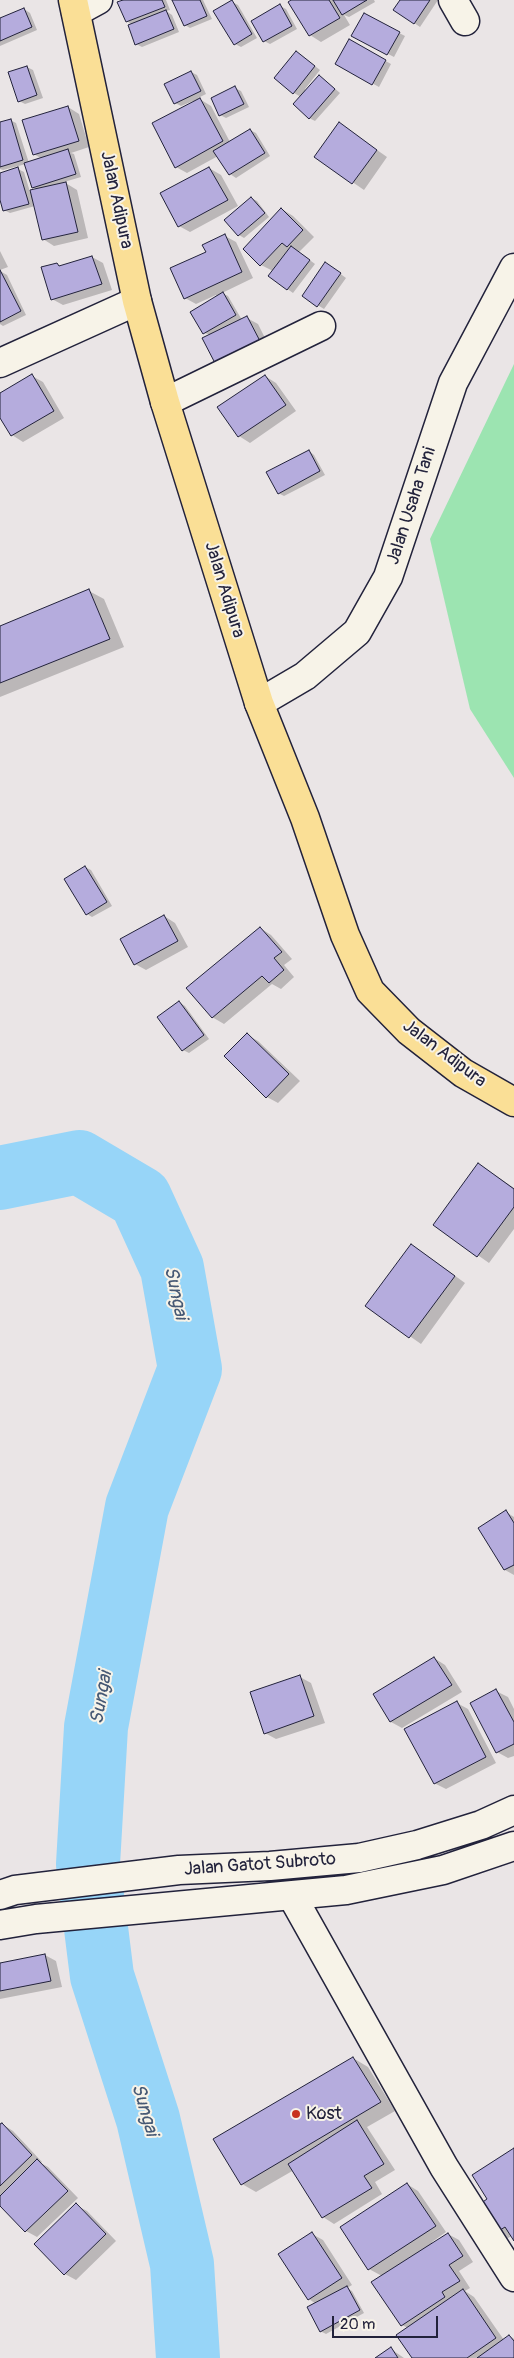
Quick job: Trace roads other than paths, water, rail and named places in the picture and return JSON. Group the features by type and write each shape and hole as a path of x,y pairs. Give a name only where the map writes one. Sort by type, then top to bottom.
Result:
{"highway":[{"name":"Jalan Adipura","path":"82,4 137,301 165,402 259,703 305,818 345,935 370,991 416,1037 463,1073 514,1102"}],"street":[{"name":"Jalan Usaha Tani","path":"259,703 305,676 357,632 388,577 453,383 514,268"},
{"path":"1,360 137,301"},
{"path":"165,402 321,326"},
{"name":"Jalan Gatot Subroto","path":"7,1892 179,1870 270,1866 358,1858 417,1845 481,1825 514,1810"},
{"name":"Jalan Gatot Subroto","path":"0,1925 36,1919 346,1890 443,1870 514,1846"},
{"path":"292,1896 444,2167 514,2277"}],"waterway":[{"name":"Sungai","path":"0,1178 79,1162 140,1198 172,1268 190,1369 137,1507 96,1727 88,1864 102,1976 148,2119 182,2264 188,2358"}],"place":[{"name":"Kost","path":"296,2114"}]}
